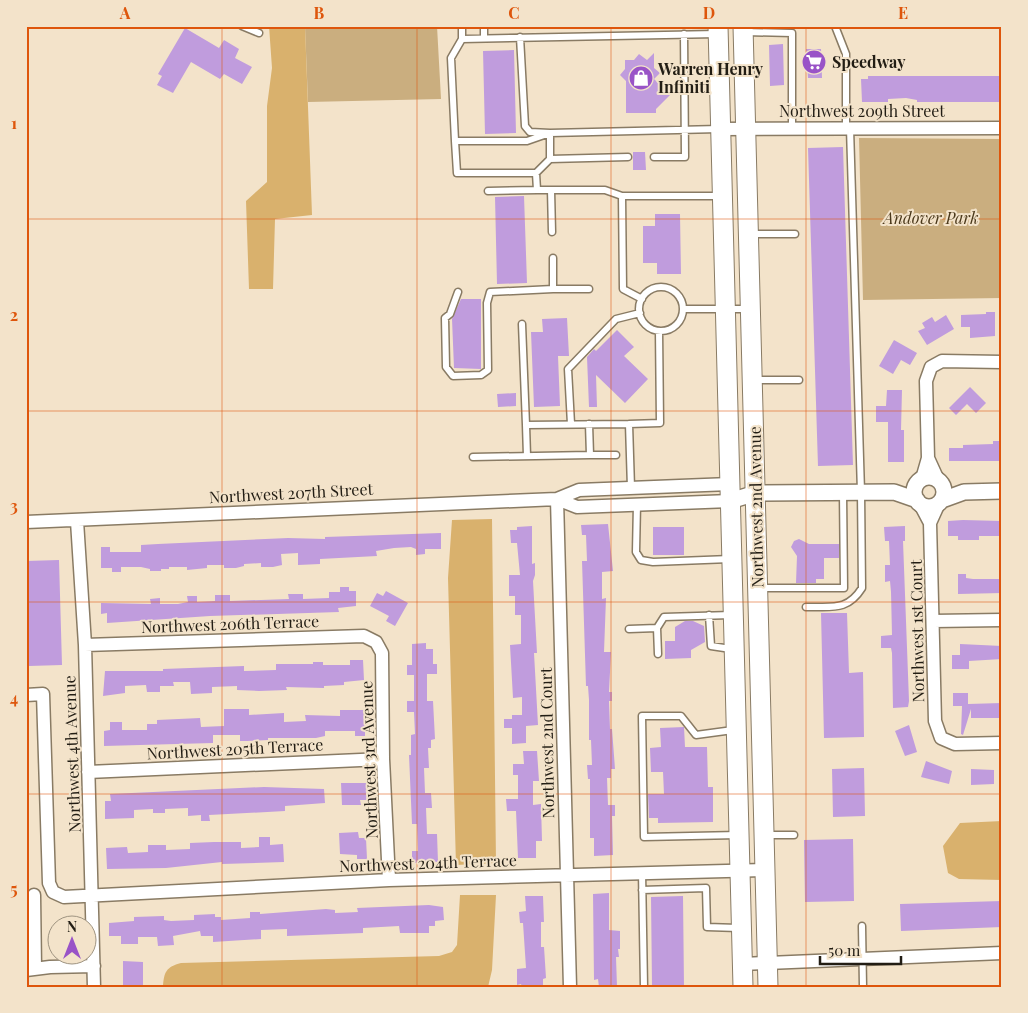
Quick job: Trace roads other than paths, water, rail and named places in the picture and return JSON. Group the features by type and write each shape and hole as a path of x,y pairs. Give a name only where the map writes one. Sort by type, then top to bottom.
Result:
{"main road":[{"name":"Northwest 2nd Avenue","path":"743,29 768,987"},
{"name":"Northwest 2nd Avenue","path":"718,30 743,987"}],"street":[{"name":"Northwest 209th Street","path":"721,128 1002,128"},
{"path":"1002,362 942,361 931,367 926,381 928,458 914,491 918,502 929,507 964,492 1002,491"},
{"path":"928,458 944,490 940,502"},
{"path":"920,480 931,477 964,492"},
{"name":"Northwest 207th Street","path":"894,492 920,480"},
{"name":"Northwest 207th Street","path":"26,522 558,499 579,490 631,488 730,493 894,492 918,502"},
{"name":"Northwest 207th Street","path":"558,499 578,506 637,504 730,493"},
{"name":"Northwest 2nd Court","path":"558,499 570,987"},
{"name":"Northwest 1st Court","path":"918,502 930,523"},
{"name":"Northwest 1st Court","path":"940,502 930,523 935,721 941,738 954,744 1002,743"},
{"name":"Northwest 4th Avenue","path":"77,521 85,645 93,916"},
{"path":"933,621 1002,620"},
{"name":"Northwest 206th Terrace","path":"85,645 364,636 376,642"},
{"name":"Northwest 3rd Avenue","path":"376,642 382,653 389,880"},
{"name":"Northwest 204th Terrace","path":"26,695 43,694 49,883 53,892 64,897 389,880 765,870"},
{"name":"Northwest 205th Terrace","path":"88,772 384,759"},
{"path":"34,895 31,969 73,966"},
{"path":"743,964 1002,953"},
{"name":"Northwest 4th Avenue","path":"94,966 94,987"}],"lane":[{"path":"242,26 259,33"},
{"path":"462,26 462,39 451,58 457,173 536,173 550,159 628,157"},
{"path":"484,26 484,38"},
{"path":"806,607 842,606 854,601 862,588 861,492 846,54 835,26"},
{"path":"743,29 792,33 792,128"},
{"path":"462,39 684,34 718,30"},
{"path":"654,157 686,157 684,34"},
{"path":"520,37 525,126 530,132 721,128"},
{"path":"455,141 527,141 550,133"},
{"path":"550,133 550,159"},
{"path":"536,173 537,190"},
{"path":"551,190 552,232"},
{"path":"488,191 605,190 622,196 723,196"},
{"path":"622,196 623,289 642,299"},
{"path":"749,234 795,234"},
{"path":"552,258 553,289"},
{"path":"668,288 680,297 683,309 678,324 673,328 659,331 646,326 640,313 642,299 653,289 668,288"},
{"path":"458,292 450,314 445,318 446,367 452,376 481,375 488,370 487,304 490,292 589,289"},
{"path":"683,309 751,309"},
{"path":"571,424 568,369 616,319 640,313"},
{"path":"522,324 527,456"},
{"path":"526,424 660,424 659,331"},
{"path":"753,380 799,380"},
{"path":"589,424 590,455"},
{"path":"629,424 631,488"},
{"path":"473,457 616,455"},
{"path":"757,588 844,588 843,493"},
{"path":"637,504 636,552 641,560 653,562 732,559"},
{"path":"658,654 657,628 664,617 733,614"},
{"path":"709,615 711,646 734,649"},
{"path":"629,628 657,628"},
{"path":"737,729 696,735 681,716 642,716 644,837 739,835"},
{"path":"764,835 794,835"},
{"path":"642,872 644,987"},
{"path":"642,890 706,888 707,926 742,928"},
{"path":"862,926 863,987"}],"place":[{"name":"Speedway","path":"814,62"},
{"name":"Warren Henry Infiniti","path":"641,78"}],"park label":[{"name":"Andover Park","path":"931,218"}]}
